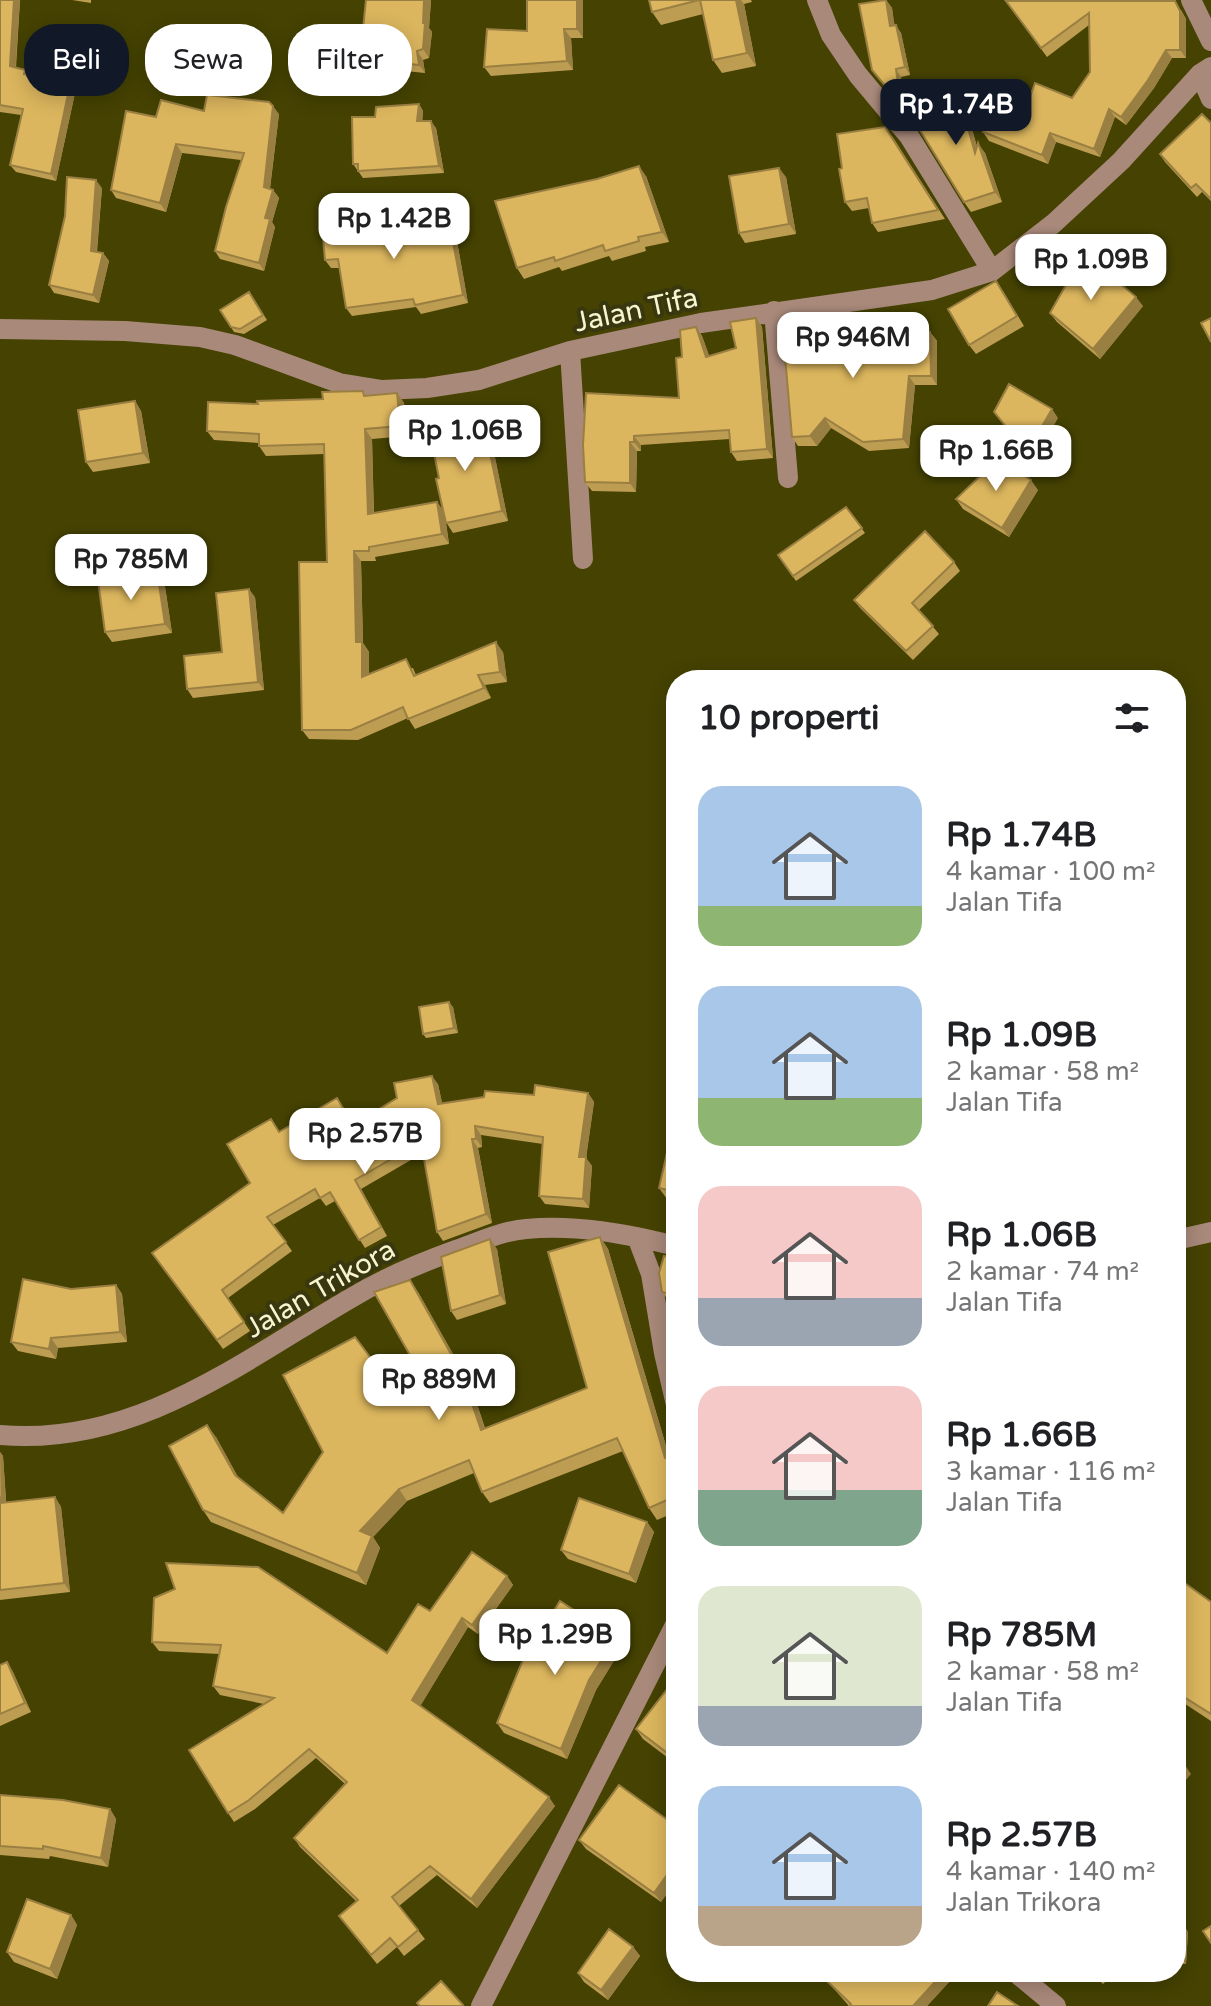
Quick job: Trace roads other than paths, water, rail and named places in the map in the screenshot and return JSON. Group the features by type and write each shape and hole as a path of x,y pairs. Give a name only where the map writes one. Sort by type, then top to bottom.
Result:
{"street":[{"path":"817,0 831,35 858,75 909,136 992,271"},
{"path":"1191,0 1211,41"},
{"path":"1206,70 1211,99"},
{"name":"Jalan Tifa","path":"0,329 125,331 200,337 235,345 339,383 382,390 427,388 479,380 570,351 774,311 932,290 992,271 1085,196 1206,70"},
{"path":"774,311 788,478"},
{"path":"570,351 583,559"},
{"name":"Jalan Trikora","path":"0,1435 61,1434 123,1420 184,1397 242,1366 352,1297 422,1262 479,1241 523,1229 571,1227 666,1244"},
{"path":"1186,1238 1211,1232"},
{"path":"637,1237 651,1274 666,1362"},
{"path":"481,2006 666,1643"},
{"path":"1027,1982 1056,2006"}]}
